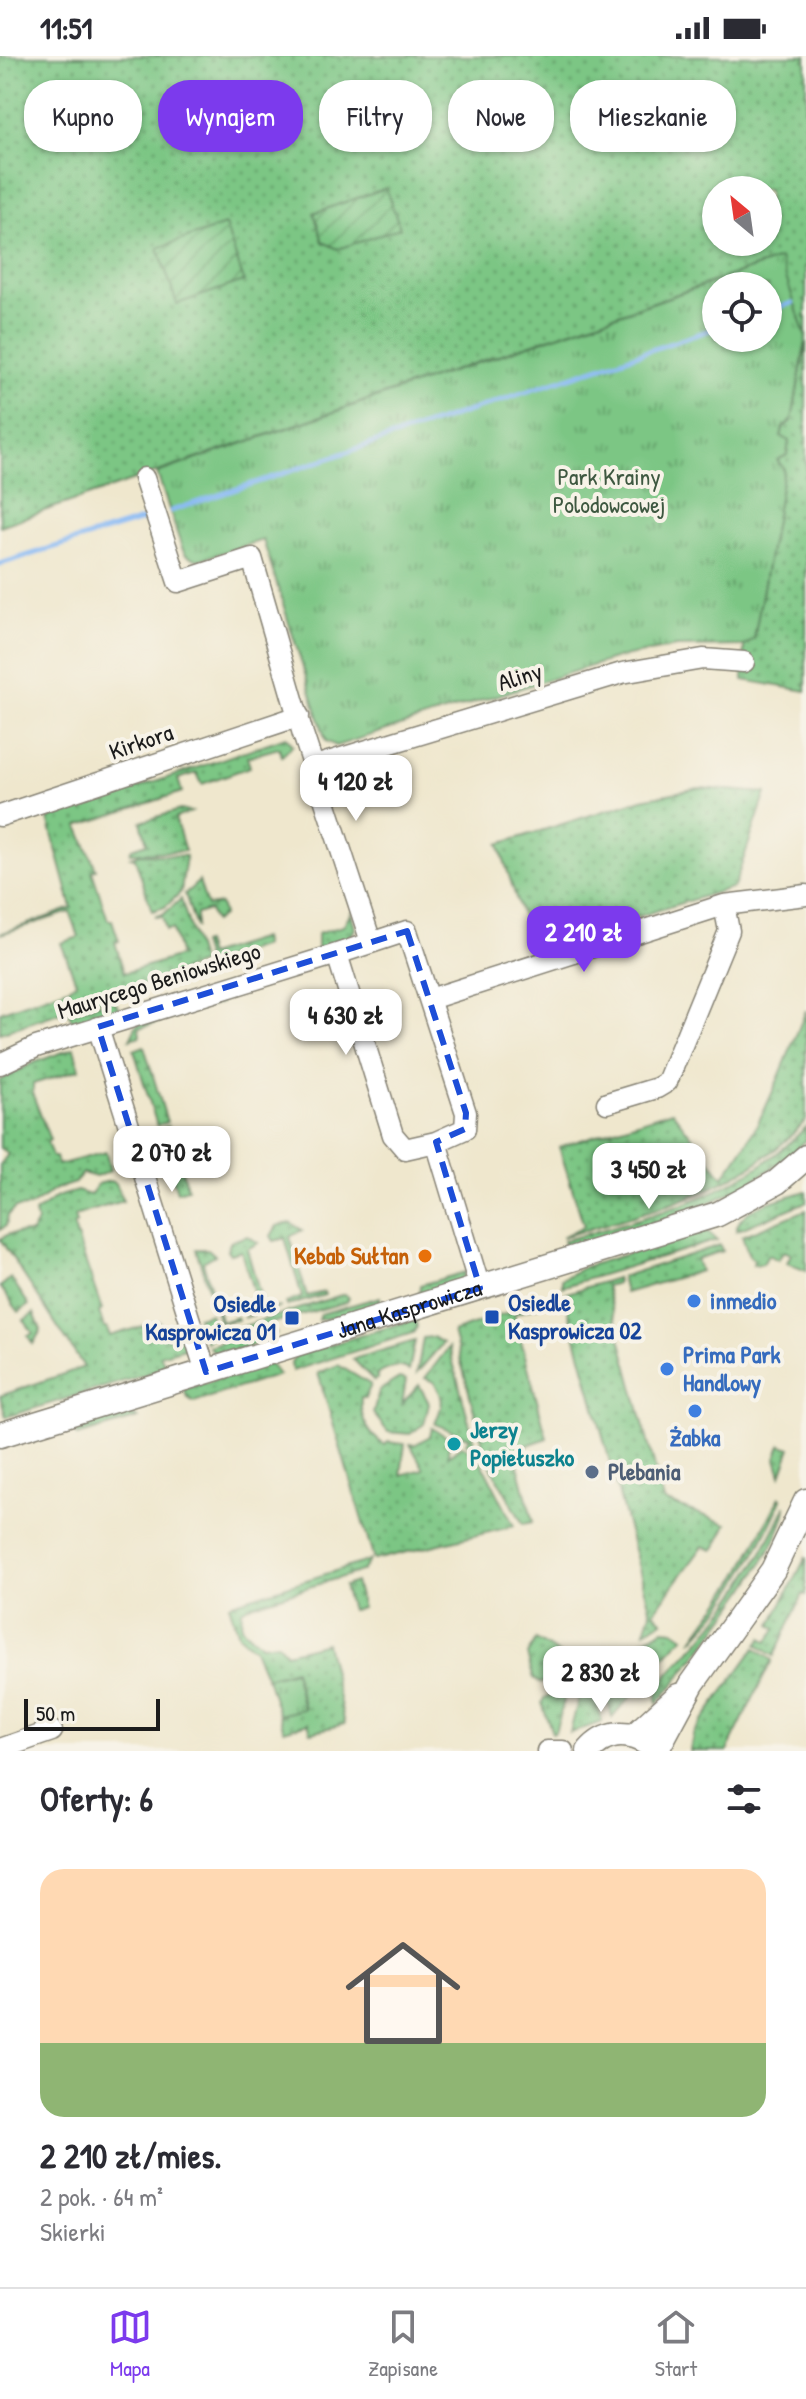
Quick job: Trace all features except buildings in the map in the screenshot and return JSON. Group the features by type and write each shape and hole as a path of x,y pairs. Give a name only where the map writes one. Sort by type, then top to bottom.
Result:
{"street":[{"path":"144,478 178,582 252,558 371,942"},
{"name":"Aliny","path":"315,766 622,673 703,659 744,662"},
{"name":"Kirkora","path":"0,816 299,716"},
{"path":"337,954 393,1135 405,1149 436,1142 465,1129 466,1113 430,999 724,905 806,895"},
{"path":"607,1103 667,1082 729,931 724,905"},
{"name":"Maurycego Beniowskiego","path":"0,1064 36,1047 407,931 430,999"},
{"path":"98,1027 206,1372"},
{"path":"436,1142 480,1288"},
{"name":"Jana Kasprowicza","path":"0,1432 206,1372 718,1214 777,1182 806,1157"},
{"path":"589,1751 607,1737 634,1736 656,1751 692,1684 773,1570 806,1501"},
{"path":"634,1736 692,1684"},
{"path":"0,1749 52,1731"},
{"path":"547,1751 563,1751"}],"highlighted area":[{"path":"407,931 466,1113 465,1129 436,1142 480,1288 206,1372 98,1027"}],"green space":[{"path":"0,56 806,56 806,338 779,259 741,272 702,272 702,285 0,526"},
{"path":"386,188 400,228 338,249 323,242 314,213"},
{"path":"225,225 244,281 177,304 158,248"},
{"name":"Park Krainy Polodowcowej","path":"780,259 806,338 792,420 783,428 781,436 789,441 787,455 777,460 784,469 754,639 744,646 676,647 617,658 336,746 326,741 263,540 198,560 186,555 157,473 702,286 702,352 782,352 782,272 742,272"},
{"path":"806,342 806,691 743,680 744,646 754,639 784,469 777,460 787,455 789,441 781,437 783,428 792,420"},
{"path":"286,737 293,745 282,756 279,748 247,757 250,767 202,784 197,773 178,779 182,792 78,826 96,869 92,871 108,920 112,920 119,941 115,942 124,973 180,956 172,929 166,930 162,916 154,917 165,913 181,899 201,964 0,1033 0,1012 68,988 76,982 61,943 79,937 70,912 0,934 72,908 48,819"},
{"path":"699,788 766,793 734,887 532,949 499,844 642,799"},
{"path":"180,810 191,812 175,818 185,851 130,853 132,848 147,843 141,822"},
{"path":"140,854 186,856 181,892 165,907 152,911 135,858 131,857"},
{"path":"199,881 207,906 220,904 223,915 214,922 209,910 196,914 196,928 185,894"},
{"path":"351,912 355,928 350,939 317,949 317,934 343,926"},
{"path":"262,938 264,946 207,964 201,944 204,943 208,955"},
{"path":"220,998 221,1003 139,1028 140,1036 130,1039 137,1024"},
{"path":"113,999 121,1011 74,1026 69,1013"},
{"path":"806,1010 806,1120 781,1145 724,1182 661,1207 562,1237 584,1226 559,1147 672,1111 723,1177 760,1118"},
{"path":"144,1046 167,1122 157,1126 134,1050"},
{"path":"74,1048 80,1069 33,1084 33,1095 50,1140 47,1142 52,1157 56,1157 58,1165 106,1152 110,1171 96,1177 82,1173 75,1183 56,1189 30,1207 15,1208 8,1215 6,1226 0,1230 0,1165 8,1154 0,1148 0,1080 33,1063"},
{"path":"168,1126 188,1189 177,1192 158,1130"},
{"path":"806,1127 806,1140 780,1162 723,1196 662,1220 566,1250 563,1241 661,1212 724,1187 781,1151"},
{"path":"115,1183 123,1201 74,1216 76,1224 73,1225 102,1310 99,1312 104,1328 110,1336 159,1321 168,1339 185,1332 191,1346 160,1355 167,1368 6,1417 0,1396 84,1367 0,1239 9,1234 31,1233 37,1222 35,1213 57,1197 77,1191 90,1195 98,1184"},
{"path":"806,1191 806,1202 736,1231 739,1222 754,1209"},
{"path":"806,1210 806,1271 787,1263 791,1254 784,1251 778,1260 768,1255 763,1264 753,1265 754,1260 749,1256 742,1236"},
{"path":"291,1223 302,1230 290,1237 307,1296 324,1292 325,1295 287,1306 286,1303 302,1297 285,1238 274,1241 271,1236 277,1226"},
{"path":"708,1232 717,1240 562,1287 562,1279 584,1267"},
{"path":"248,1236 258,1243 247,1249 264,1309 281,1307 243,1318 259,1310 241,1251 230,1254 227,1250 231,1241"},
{"path":"720,1245 722,1251 696,1259 700,1271 625,1293 621,1277"},
{"path":"196,1249 208,1249 215,1255 203,1262 221,1322 237,1317 238,1320 219,1323"},
{"path":"465,1272 461,1281 419,1297 420,1285"},
{"path":"11,1278 29,1305 19,1312 0,1287"},
{"path":"616,1278 617,1283 606,1286 664,1501 727,1524 716,1547 713,1550 703,1546 654,1612 663,1621 645,1631 651,1612 564,1294"},
{"path":"345,1294 349,1298 347,1302 226,1336 222,1333"},
{"path":"380,1297 382,1308 318,1320 320,1314"},
{"path":"545,1300 546,1304 514,1314 547,1438 514,1450 533,1522 523,1524 487,1459 453,1332"},
{"path":"34,1313 41,1330 33,1344 28,1336 33,1333 24,1320"},
{"path":"210,1313 216,1334 206,1342 197,1317"},
{"path":"415,1319 417,1327 413,1333 292,1371 291,1362 296,1355"},
{"path":"270,1328 276,1333 231,1354 223,1355 208,1346"},
{"path":"433,1337 443,1343 417,1373 423,1338"},
{"path":"415,1341 409,1371 402,1367 393,1368 376,1375 378,1378 374,1381 353,1359"},
{"path":"449,1347 476,1448 466,1442 470,1438 435,1424 442,1400 434,1382 425,1378"},
{"path":"270,1364 279,1375 194,1402 187,1397 184,1389"},
{"path":"338,1365 371,1385 365,1398 361,1398 361,1405 363,1419 374,1437 385,1445 388,1442 405,1444 401,1475 424,1469 410,1444 414,1445 430,1436 432,1428 449,1438 448,1456 462,1445 478,1455 514,1526 374,1560 318,1373"},
{"path":"399,1378 406,1380 402,1404 419,1385 429,1403 424,1424 410,1434 388,1432 373,1413 379,1391"},
{"path":"122,1409 138,1418 77,1436 73,1423"},
{"path":"781,1445 791,1448 781,1475 776,1459"},
{"path":"780,1497 782,1499 773,1518 743,1575 719,1610 691,1642 739,1575"},
{"path":"786,1505 782,1524 753,1577 711,1637 657,1704 658,1691 664,1680 728,1606 765,1547"},
{"path":"806,1557 806,1595 803,1594 774,1656 757,1645 762,1638 767,1642 776,1629 771,1625"},
{"path":"370,1560 362,1571 242,1610 241,1627 261,1645 277,1643 286,1653 326,1643 345,1724 311,1732 308,1723 284,1730 279,1715 304,1708 294,1670 266,1678 254,1649 238,1635 229,1604"},
{"path":"355,1582 362,1608 351,1610 344,1586"},
{"path":"664,1629 674,1630 684,1637 657,1665 652,1667 628,1648"},
{"path":"536,1640 564,1657 567,1676 540,1683 534,1679 527,1655"},
{"path":"755,1648 772,1660 727,1751 690,1751 693,1734"},
{"path":"622,1662 646,1673 647,1678 612,1718 603,1682 615,1679"},
{"path":"294,1671 303,1709 279,1715 267,1678"},
{"path":"592,1685 602,1722 570,1733 581,1688"},
{"path":"566,1692 555,1732 552,1733 542,1703 544,1698"}],"waterway":[{"path":"782,306 792,303"},
{"path":"171,511 702,333"},
{"path":"0,564 145,519"}],"place":[{"name":"Kebab Sułtan","path":"425,1256"},
{"name":"inmedio","path":"694,1301"},
{"name":"Osiedle Kasprowicza 02","path":"492,1317"},
{"name":"Osiedle Kasprowicza 01","path":"292,1318"},
{"name":"Prima Park Handlowy","path":"667,1369"},
{"name":"Żabka","path":"695,1411"},
{"name":"Jerzy Popiełuszko","path":"454,1444"},
{"name":"Plebania","path":"592,1472"}]}
